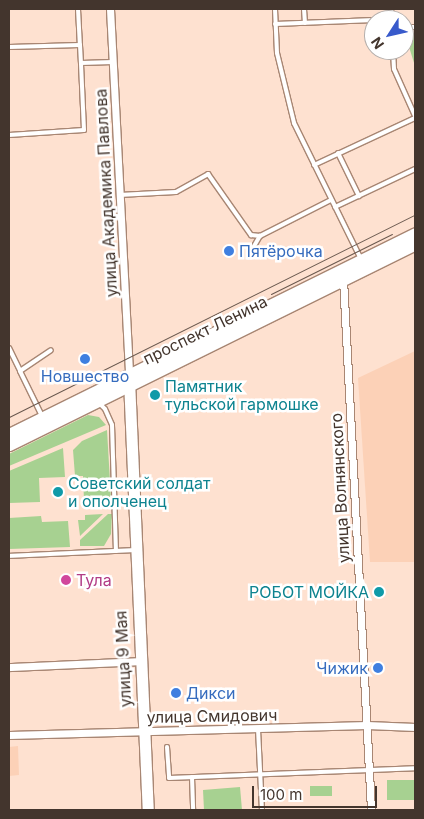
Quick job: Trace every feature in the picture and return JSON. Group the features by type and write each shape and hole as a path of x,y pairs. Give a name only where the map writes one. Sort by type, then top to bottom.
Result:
{"main road":[{"name":"проспект Ленина","path":"9,445 97,402 129,381 415,233"},
{"name":"проспект Ленина","path":"9,434 85,397 129,381 415,244"},
{"name":"улица 9 Мая","path":"129,381 139,661 148,810"}],"street":[{"name":"улица Академика Павлова","path":"110,9 129,381"},
{"name":"улица Волнянского","path":"343,280 371,810"},
{"path":"9,667 139,661"},
{"name":"улица Смидович","path":"9,735 367,725 415,727"}],"lane":[{"path":"9,135 84,130 78,9"},
{"path":"274,9 277,54 294,123 362,260"},
{"path":"304,9 305,23"},
{"path":"275,24 364,20"},
{"path":"9,47 80,45"},
{"path":"314,164 415,117 394,69 394,60"},
{"path":"81,64 112,62"},
{"path":"338,153 359,196"},
{"path":"335,207 415,169"},
{"path":"119,195 176,192 208,174 251,235 260,236 332,200"},
{"path":"250,253 260,236"},
{"path":"9,348 43,418"},
{"path":"20,371 51,350"},
{"path":"85,397 97,402 105,409 112,425 116,551"},
{"path":"9,556 135,550"},
{"path":"258,729 262,810"},
{"path":"167,747 169,778 415,768"},
{"path":"192,777 193,810"}],"shaded area":[{"path":"415,351 415,562 370,562 358,378"},
{"path":"18,746 19,775 9,776 9,747"}],"green space":[{"path":"415,33 415,66 413,60"},
{"path":"88,415 99,417 106,425 9,466 9,454"},
{"path":"107,430 111,499 84,500 83,476 75,476 73,450 82,441"},
{"path":"63,448 65,477 39,478 40,502 9,503 9,471"},
{"path":"103,514 80,536 78,520 85,520 85,515"},
{"path":"108,514 112,514 111,534 104,546 80,546 80,540"},
{"path":"41,516 42,522 68,521 70,547 9,549 9,518"},
{"path":"387,780 415,780 415,800 387,800"},
{"path":"310,786 332,786 332,796 310,796"},
{"path":"240,787 242,810 204,810 203,790"}],"tram line":[{"path":"9,417 415,215"},
{"path":"271,294 392,234"}],"place":[{"name":"Пятёрочка","path":"229,251"},
{"name":"Новшество","path":"85,359"},
{"name":"Памятник тульской гармошке","path":"155,395"},
{"name":"Советский солдат и ополченец","path":"58,492"},
{"name":"Тула","path":"66,580"},
{"name":"РОБОТ МОЙКА","path":"379,592"},
{"name":"Чижик","path":"378,668"},
{"name":"Дикси","path":"176,693"}]}
